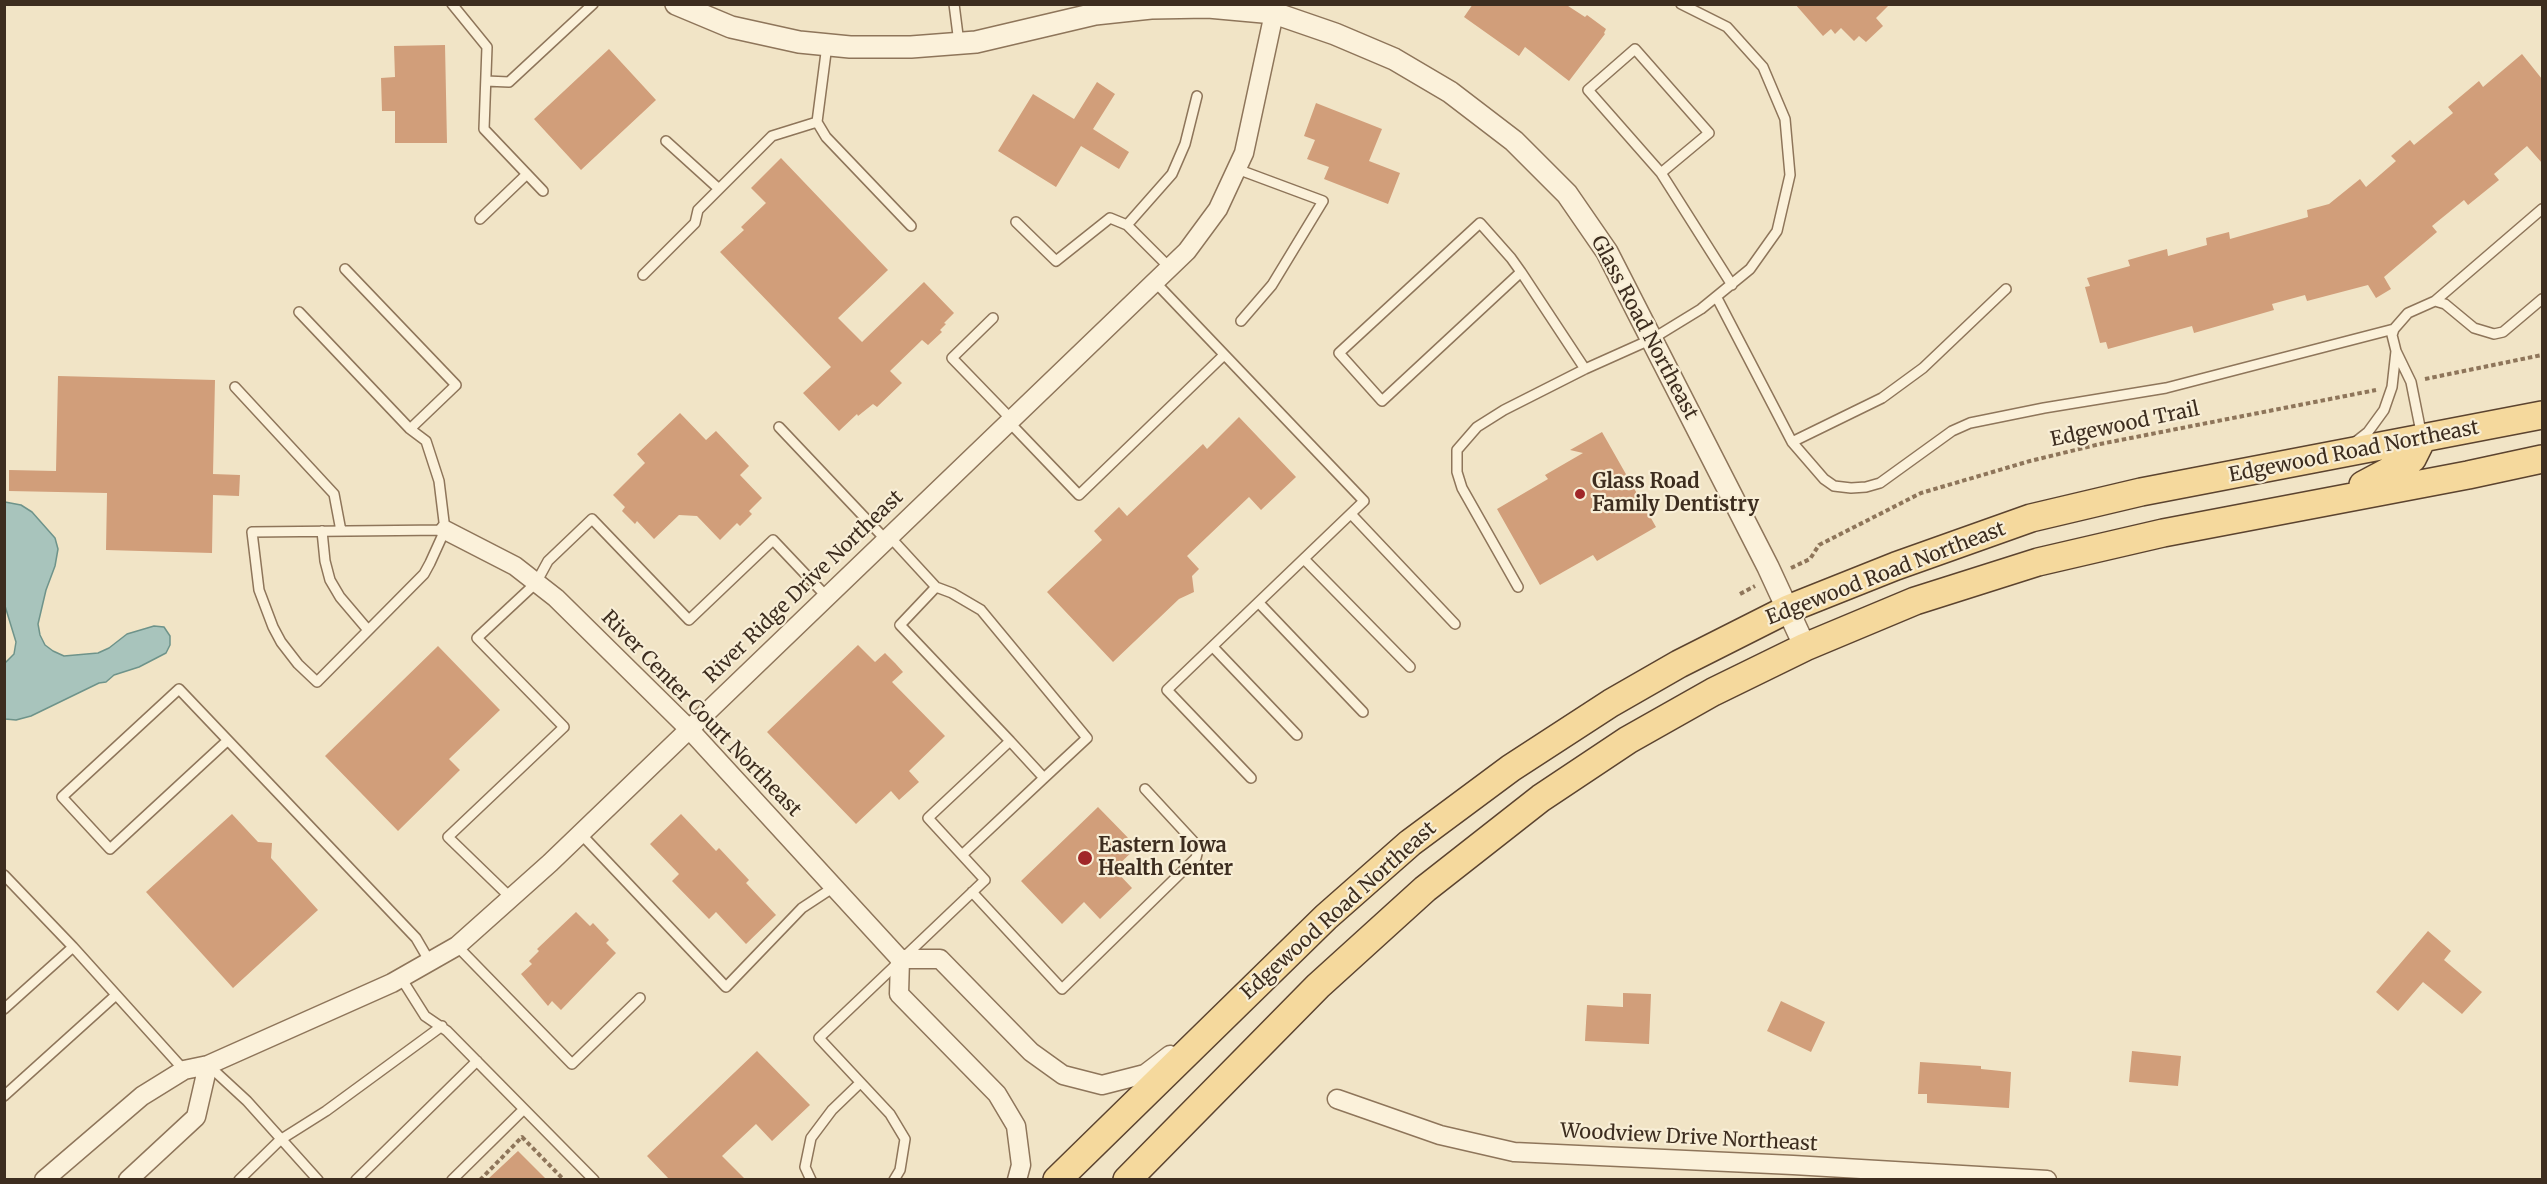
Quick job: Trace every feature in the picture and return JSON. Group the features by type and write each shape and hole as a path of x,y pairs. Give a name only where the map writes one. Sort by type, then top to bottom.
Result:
{"main road":[{"name":"Edgewood Road Northeast","path":"1057,1179 1326,917 1410,843 1511,768 1611,703 1679,664 1788,609 1896,566 2031,518 2140,492 2422,440 2542,415"},
{"path":"2332,500 2412,459 2422,440"},
{"name":"Edgewood Road Northeast","path":"1127,1179 1318,986 1425,889 1542,798 1628,740 1713,692 1805,647 1915,602 2038,562 2163,533 2542,459"}],"street":[{"name":"Glass Road Northeast","path":"675,4 731,27 799,42 911,47 976,42 1095,14 1151,8 1275,9 1394,59 1450,92 1514,141 1567,194 1608,252 1773,577 1805,647"},
{"name":"River Ridge Drive Northeast","path":"44,1179 142,1096 184,1070 208,1065 401,978 458,946 580,833 1187,251 1218,208 1244,153 1275,9"},
{"name":"River Center Court Northeast","path":"445,530 515,566 556,598 689,729 900,959"},
{"path":"1017,1179 1021,1165 1016,1126 997,1094 899,994 900,959 940,959 1031,1052 1063,1075 1102,1085 1145,1074 1221,1018"},
{"path":"128,1179 196,1117 208,1065"},
{"name":"Woodview Drive Northeast","path":"1337,1099 1440,1135 1514,1152 2047,1179"}],"lane":[{"path":"452,4 487,47 484,129 543,191"},
{"path":"486,81 509,82 593,4"},
{"path":"954,4 958,43"},
{"path":"1518,587 1462,488 1456,472 1456,450 1477,427 1504,410 1585,369 1652,339 1717,298 1750,269 1777,231 1790,175 1785,119 1763,67 1727,27 1681,4"},
{"path":"827,45 817,122 826,137 911,226"},
{"path":"1661,173 1709,133 1635,49 1588,90 1661,173 1732,285"},
{"path":"1127,225 1172,174 1185,144 1197,96"},
{"path":"643,275 695,223 698,210 772,136 817,122"},
{"path":"666,141 719,189"},
{"path":"1237,169 1323,201 1297,248 1272,285 1242,321"},
{"path":"480,219 527,174"},
{"path":"2422,440 2411,382 2396,351 2392,335 2394,329 2408,313 2435,301 2542,209"},
{"path":"1016,222 1056,261 1110,218 1127,225 1170,268"},
{"path":"1521,272 1382,401 1339,353 1480,223 1511,258 1521,272 1585,369"},
{"path":"345,269 456,385 410,429"},
{"path":"1155,282 1365,501 1167,690 1251,778"},
{"path":"1792,442 1882,398 1923,368 2006,289"},
{"path":"1717,298 1792,442 1829,482 1851,488 1880,483 1952,431 1970,423 2166,388 2394,329"},
{"path":"2435,301 2445,304 2474,328 2494,334 2503,332 2542,299"},
{"path":"299,312 410,429 426,441 439,481 445,530 424,574 317,682 298,664 273,627 258,581 252,532 445,530"},
{"path":"993,318 952,358 1079,495 1224,355"},
{"path":"2340,454 2368,432 2384,410 2392,387 2396,351"},
{"path":"234,387 334,494 340,531"},
{"path":"779,427 936,587 952,593 981,610 1086,738 962,855"},
{"path":"1351,514 1455,624"},
{"path":"511,898 448,837 564,727 477,638 536,583 548,561 592,519 689,620 773,540 827,597"},
{"path":"322,531 325,561 330,580 345,604 368,630"},
{"path":"1304,559 1410,667"},
{"path":"936,587 900,625 1044,778"},
{"path":"1258,603 1363,712"},
{"path":"1213,647 1297,735"},
{"path":"227,741 110,849 62,797 179,689 416,938 430,962"},
{"path":"894,1179 900,1170 905,1139 890,1114 819,1038 985,880 928,818 1010,741"},
{"path":"972,892 1062,989 1196,858 1198,850 1194,842 1145,789"},
{"path":"580,833 726,987 802,908 834,887"},
{"path":"4,875 73,947 184,1070"},
{"path":"458,946 572,1064 640,998"},
{"path":"4,1009 73,947"},
{"path":"401,978 425,1016 442,1026 594,1179"},
{"path":"4,1096 116,995"},
{"path":"239,1179 280,1140 326,1112 442,1026"},
{"path":"356,1179 477,1061"},
{"path":"208,1065 247,1101 280,1140 318,1179"},
{"path":"812,1179 805,1167 811,1138 832,1110 860,1083"},
{"path":"452,1179 524,1109"}],"path":[{"path":"2411,382 2542,355"},
{"name":"Edgewood Trail","path":"1740,594 1810,559 1819,544 1921,493 2030,461 2100,444 2392,387"},
{"path":"480,1179 522,1137 564,1179"}],"water":[{"path":"5,502 21,505 32,512 55,538 58,549 55,566 46,590 38,624 45,645 64,656 98,653 109,648 127,634 154,626 164,627 170,636 170,645 166,653 139,667 114,675 106,682 99,683 31,716 16,720 5,719 5,663 14,654 16,642 5,606"}],"building":[{"path":"1473,4 1565,4 1585,17 1587,15 1606,29 1605,34 1569,81 1525,47 1519,56 1464,17"},
{"path":"1795,4 1890,4 1876,18 1883,26 1866,42 1859,36 1854,41 1841,28 1835,34 1831,29 1823,36"},
{"path":"445,45 447,143 395,143 395,111 382,111 381,78 395,77 394,46"},
{"path":"609,49 656,100 581,170 534,119"},
{"path":"2522,54 2542,79 2542,163 2527,146 2494,174 2499,180 2468,205 2464,200 2432,226 2437,232 2384,277 2391,289 2376,298 2368,285 2307,301 2305,295 2272,304 2274,310 2194,333 2192,326 2108,349 2106,342 2100,343 2085,287 2090,286 2087,278 2130,266 2128,260 2167,249 2168,256 2207,245 2206,238 2229,232 2230,239 2308,217 2307,210 2329,204 2360,179 2366,187 2396,161 2391,156 2410,140 2414,145 2453,113 2448,107 2479,81 2483,87"},
{"path":"1097,82 1115,94 1093,129 1129,152 1119,169 1081,146 1056,187 998,151 1033,94 1074,119"},
{"path":"1316,103 1382,129 1369,161 1400,173 1388,204 1324,179 1329,167 1307,159 1315,140 1304,136"},
{"path":"781,158 888,270 838,318 862,342 924,282 954,313 944,323 946,324 940,330 942,332 928,345 922,340 890,371 902,383 877,407 873,404 858,416 857,414 839,431 803,393 831,367 720,252 744,230 741,227 766,203 751,188"},
{"path":"58,376 215,380 213,474 240,475 239,496 213,495 212,553 106,550 107,493 9,491 9,470 56,471"},
{"path":"680,413 706,440 716,431 749,466 740,475 762,498 749,511 752,514 740,526 737,523 720,540 697,516 679,515 654,539 637,521 635,524 622,511 625,507 613,495 645,463 637,454"},
{"path":"1239,417 1296,477 1261,510 1249,497 1187,556 1199,569 1192,576 1194,592 1179,599 1113,662 1047,592 1102,540 1094,531 1119,507 1127,516 1203,444 1207,449"},
{"name":"Glass Road Family Dentistry","path":"1602,432 1656,527 1597,561 1593,555 1540,585 1497,509 1548,479 1545,475 1583,453 1570,450"},
{"path":"858,645 875,662 885,653 895,663 903,672 892,682 945,736 909,771 919,782 899,800 891,791 856,824 767,732"},
{"path":"438,646 500,710 449,759 460,770 398,831 325,756"},
{"name":"Eastern Iowa Health Center","path":"1098,807 1137,847 1114,869 1132,888 1100,919 1084,902 1062,924 1021,881"},
{"path":"232,814 258,842 272,843 271,858 318,910 233,988 146,892"},
{"path":"681,814 716,851 719,848 749,880 746,883 776,915 746,944 716,912 709,919 672,881 679,874 650,844"},
{"path":"576,912 590,926 593,923 609,940 606,943 616,953 561,1010 552,1001 548,1006 521,974 532,964 529,961 539,951 537,949"},
{"path":"2428,931 2451,951 2444,960 2482,992 2462,1014 2423,982 2398,1011 2376,992"},
{"path":"1623,993 1651,994 1649,1044 1585,1041 1587,1005 1623,1007"},
{"path":"1781,1001 1825,1022 1811,1052 1767,1031"},
{"path":"757,1051 810,1105 772,1141 756,1124 722,1156 745,1179 669,1179 647,1156"},
{"path":"2132,1051 2181,1056 2178,1086 2129,1082"},
{"path":"1920,1062 1981,1066 1981,1069 2011,1072 2009,1108 1927,1103 1927,1094 1918,1094"},
{"path":"518,1151 546,1179 488,1179"}],"place":[{"name":"Glass Road Family Dentistry","path":"1580,494"},
{"name":"Eastern Iowa Health Center","path":"1085,858"}]}
